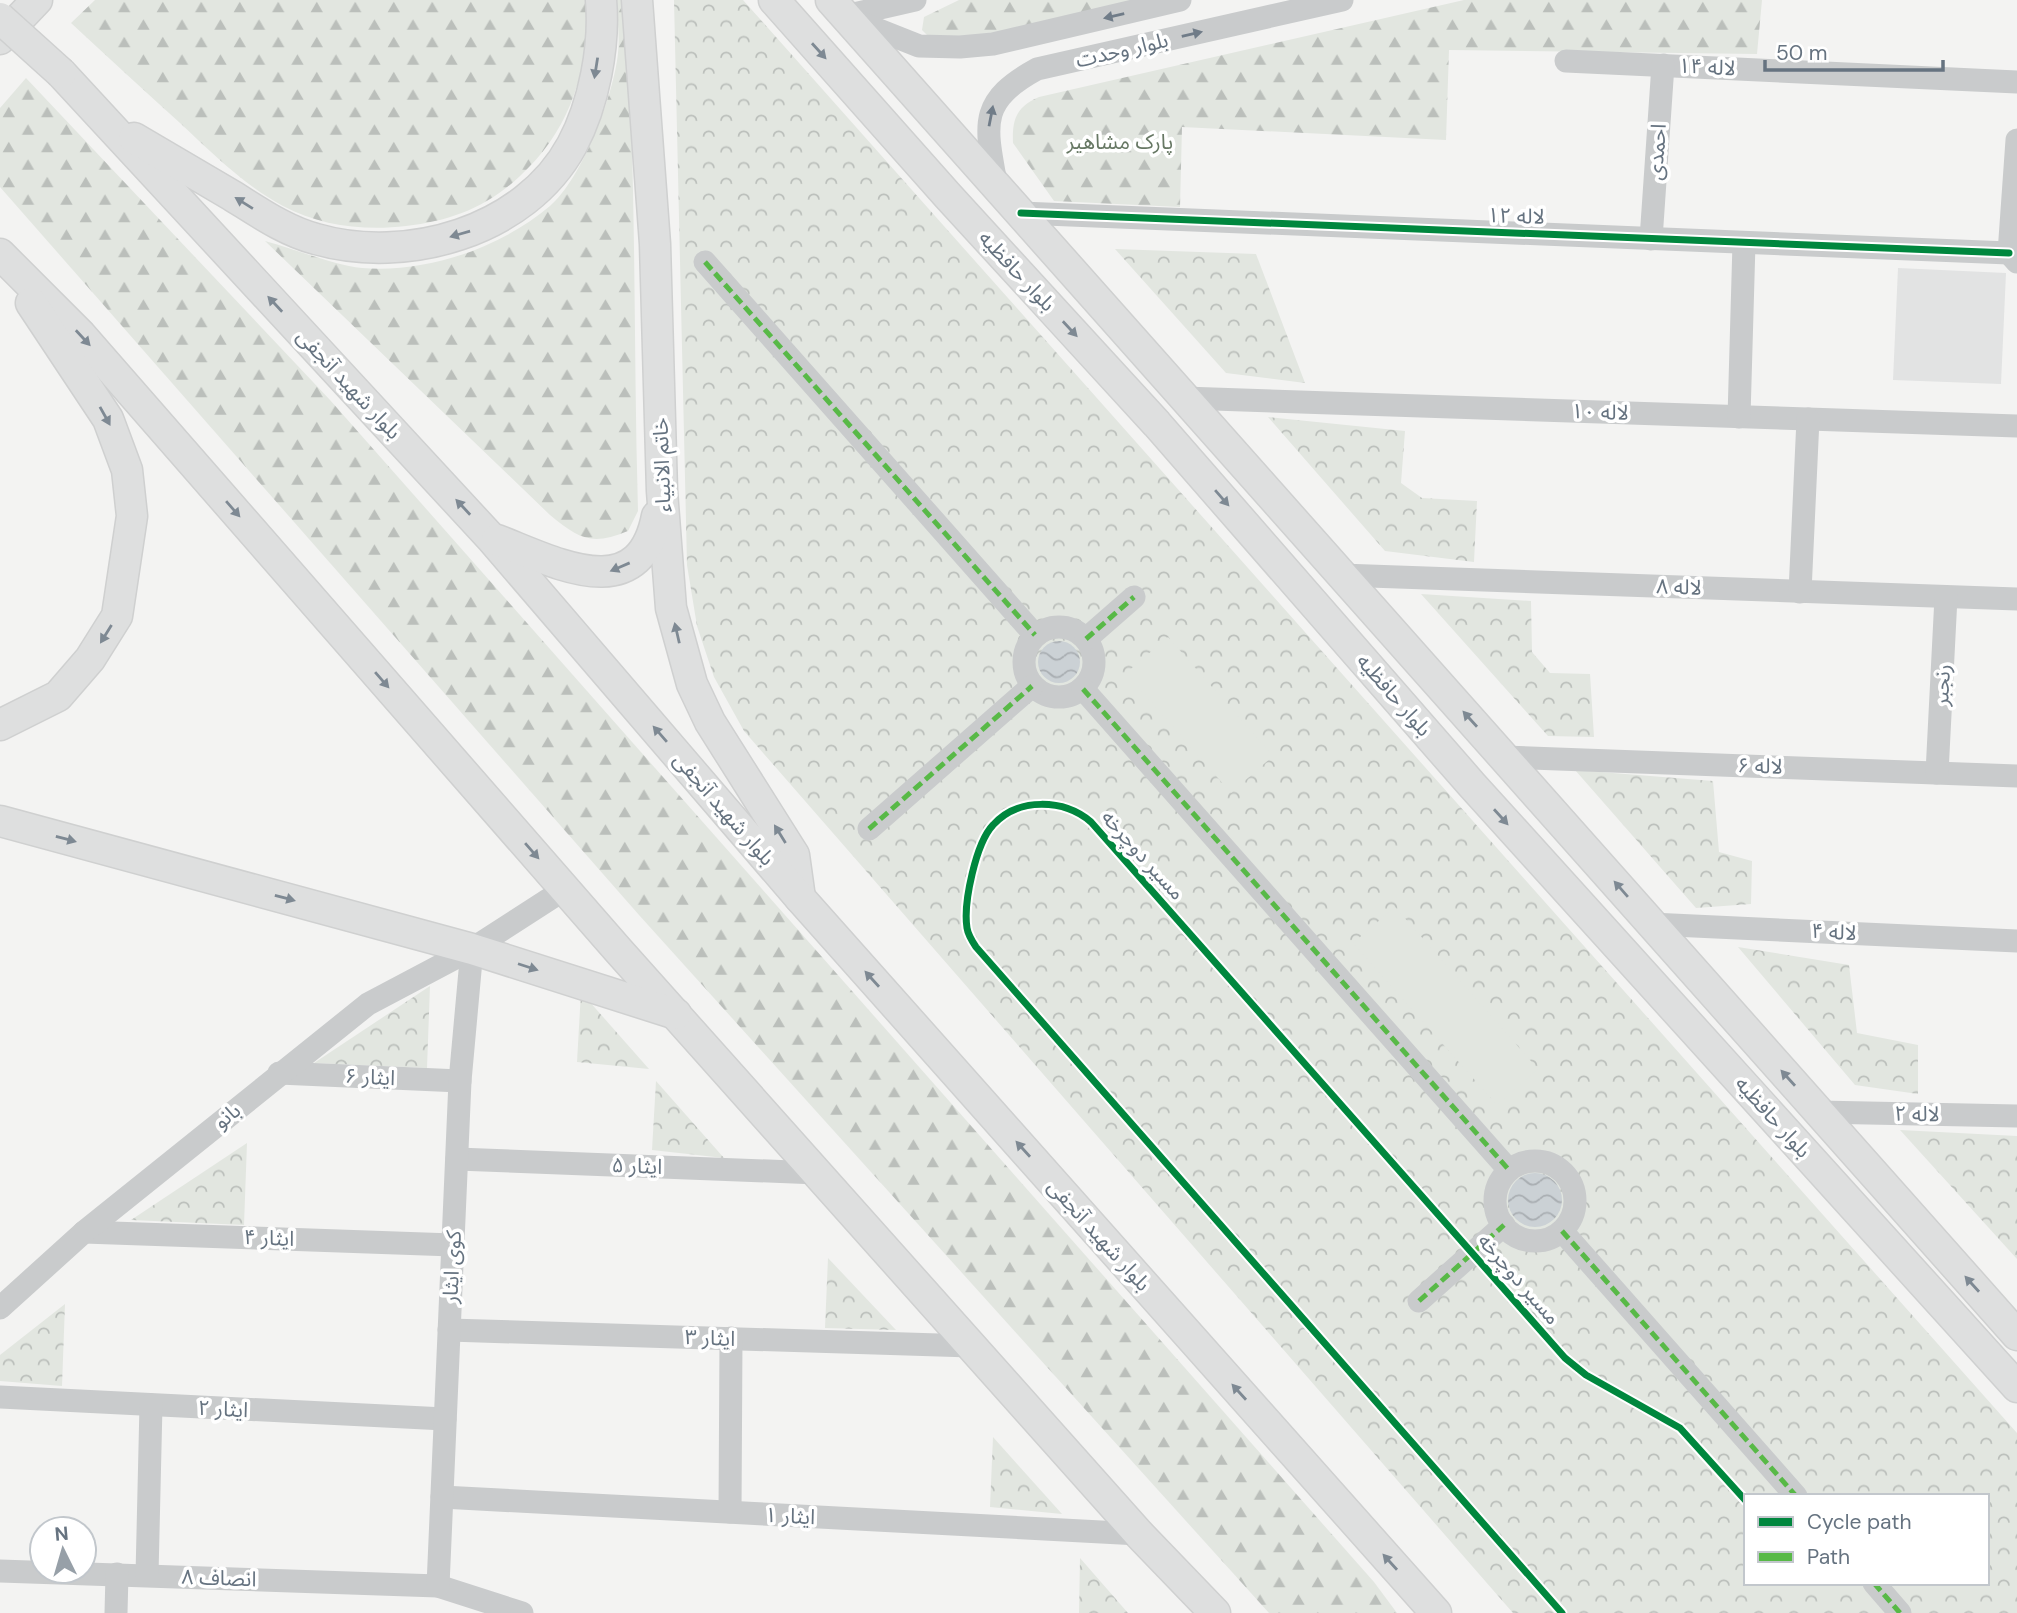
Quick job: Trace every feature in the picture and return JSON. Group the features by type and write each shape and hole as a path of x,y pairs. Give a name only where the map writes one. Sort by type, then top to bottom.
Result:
{"main road":[{"path":"0,39 37,0"},
{"path":"107,122 266,218 314,239 364,249 417,245 470,232 512,209 544,181 572,145 593,88 603,22 601,0"},
{"name":"خاتم الانبیاء","path":"637,0 655,243 662,491 671,608 691,684 710,722 794,855 800,898"},
{"name":"بلوار حافظیه","path":"774,0 948,196 1157,424 1472,785 2017,1387"},
{"name":"بلوار حافظیه","path":"838,8 2017,1335"},
{"name":"بلوار شهید آنجفی","path":"0,18 61,73 491,538 800,898 1436,1613"},
{"path":"0,255 108,419 127,470 132,516 117,616 90,659 58,696 0,725"},
{"path":"0,255 80,335 565,889 1139,1534 1215,1613"},
{"path":"491,538 575,570 606,573 627,564 647,550 662,491"},
{"path":"1472,785 1504,757"},
{"path":"0,821 472,949 678,1015"}],"street":[{"path":"838,8 915,0"},
{"name":"بلوار وحدت","path":"838,8 919,46 960,47 993,44 1180,0"},
{"name":"بلوار وحدت","path":"996,183 990,152 991,110 1004,90 1037,69 1342,0"},
{"name":"لاله ۱۴","path":"1566,61 2017,82"},
{"name":"احمدی","path":"1651,239 1662,65"},
{"path":"2013,258 2017,140"},
{"name":"لاله ۱۲","path":"1021,214 1744,243 2013,258"},
{"path":"1739,416 1744,243"},
{"path":"705,262 1035,635"},
{"name":"لاله ۱۰","path":"1184,398 2017,426"},
{"path":"1800,592 1808,419"},
{"name":"لاله ۸","path":"1341,575 2017,599"},
{"path":"1086,639 1134,597"},
{"name":"رنجبر","path":"1937,773 1947,597"},
{"path":"1062,626 1075,630 1086,639 1093,651 1095,664 1092,678 1083,689 1071,696 1057,698 1043,695 1032,686 1025,674 1023,660 1027,646 1035,635 1048,628 1062,626"},
{"path":"869,830 1032,686"},
{"path":"1083,689 1508,1170"},
{"name":"لاله ۶","path":"1504,757 2017,776"},
{"name":"بانو","path":"0,1308 84,1232 368,1004 472,949 565,889"},
{"name":"لاله ۴","path":"1651,924 2017,941"},
{"name":"کوی ایثار","path":"438,1586 460,1082 472,949"},
{"name":"ایثار ۶","path":"279,1073 460,1082"},
{"name":"لاله ۲","path":"1818,1112 2017,1116"},
{"name":"ایثار ۵","path":"457,1159 818,1172"},
{"path":"1534,1160 1549,1162 1561,1169 1575,1193 1571,1220 1562,1231 1536,1241 1522,1239 1504,1226 1496,1209 1495,1194 1508,1170 1534,1160"},
{"path":"1419,1300 1504,1226"},
{"path":"1562,1231 1794,1494"},
{"name":"ایثار ۴","path":"84,1232 453,1245"},
{"name":"ایثار ۳","path":"449,1330 971,1346"},
{"path":"730,1512 731,1338"},
{"name":"ایثار ۲","path":"0,1397 445,1419"},
{"path":"147,1575 151,1405"},
{"name":"ایثار ۱","path":"442,1497 1139,1534"},
{"name":"انصاف ۸","path":"0,1571 438,1586 522,1613"},
{"path":"116,1613 117,1574"},
{"path":"1876,1585 1900,1613"}],"shaded area":[{"path":"1898,268 2006,273 2001,384 1893,380"}],"green space":[{"path":"95,0 586,0 587,25 585,49 574,96 552,139 520,176 495,196 467,211 422,224 375,228 327,222 297,213 269,198 229,168 71,23"},
{"path":"616,0 625,0 629,64 638,511 628,531 595,539 578,535 550,515 265,241 339,264 387,268 437,262 462,255 509,234 530,221 550,206 574,176 585,157 603,112 618,53"},
{"path":"674,0 743,0 2017,1433 2017,1613 1513,1613 744,731 714,677 697,626 687,565"},
{"path":"959,0 1134,0 981,36 931,39 922,30 924,17"},
{"name":"پارک مشاهیر","path":"1464,0 1762,0 1757,54 1449,50 1446,140 1182,127 1180,207 1054,201 1013,143 1013,128 1017,115 1025,105 1039,97"},
{"path":"26,78 330,400 1374,1582 1397,1613 1269,1613 639,915 0,187 0,108"},
{"path":"1115,249 1256,254 1305,383 1226,373"},
{"path":"1268,417 1405,431 1401,483 1422,498 1477,501 1474,562 1385,551"},
{"path":"1421,594 1531,601 1532,652 1550,673 1590,674 1594,737 1548,736"},
{"path":"1168,637 1273,756 1231,793 1126,673"},
{"path":"1575,770 1713,781 1719,852 1752,861 1751,904 1696,908"},
{"path":"1395,907 1538,1069 1497,1105 1353,943"},
{"path":"1738,947 1849,965 1857,1033 1918,1045 1918,1094 1855,1085"},
{"path":"430,986 427,1068 314,1063"},
{"path":"581,992 649,1069 577,1062"},
{"path":"656,1081 724,1158 652,1150"},
{"path":"1900,1130 2017,1136 2017,1259"},
{"path":"247,1143 244,1225 131,1220"},
{"path":"828,1258 896,1330 825,1328"},
{"path":"65,1304 62,1386 0,1381 0,1355"},
{"path":"993,1437 1062,1514 990,1507"},
{"path":"1080,1558 1128,1613 1079,1613"}],"water":[{"path":"1059,641 1074,647 1080,662 1074,677 1059,683 1044,677 1038,662 1044,647"},
{"path":"1540,1173 1550,1177 1558,1185 1562,1200 1558,1215 1550,1223 1530,1227 1520,1223 1512,1215 1508,1195 1512,1185 1520,1177"}],"marked path":[{"path":"705,262 1035,635"},
{"path":"1086,639 1134,597"},
{"path":"869,829 1032,686"},
{"path":"1083,689 1509,1170"},
{"path":"1419,1301 1504,1225"},
{"path":"1562,1231 1794,1494"},
{"path":"1876,1585 1900,1613"}],"cycle path":[{"path":"1021,213 2009,253"},
{"name":"مسیر دوچرخه","path":"1562,1613 976,947 968,933 966,917 972,874 981,845 993,825 1003,816 1015,809 1041,804 1068,809 1091,822 1565,1358 1586,1375 1680,1428 1744,1499"}]}
